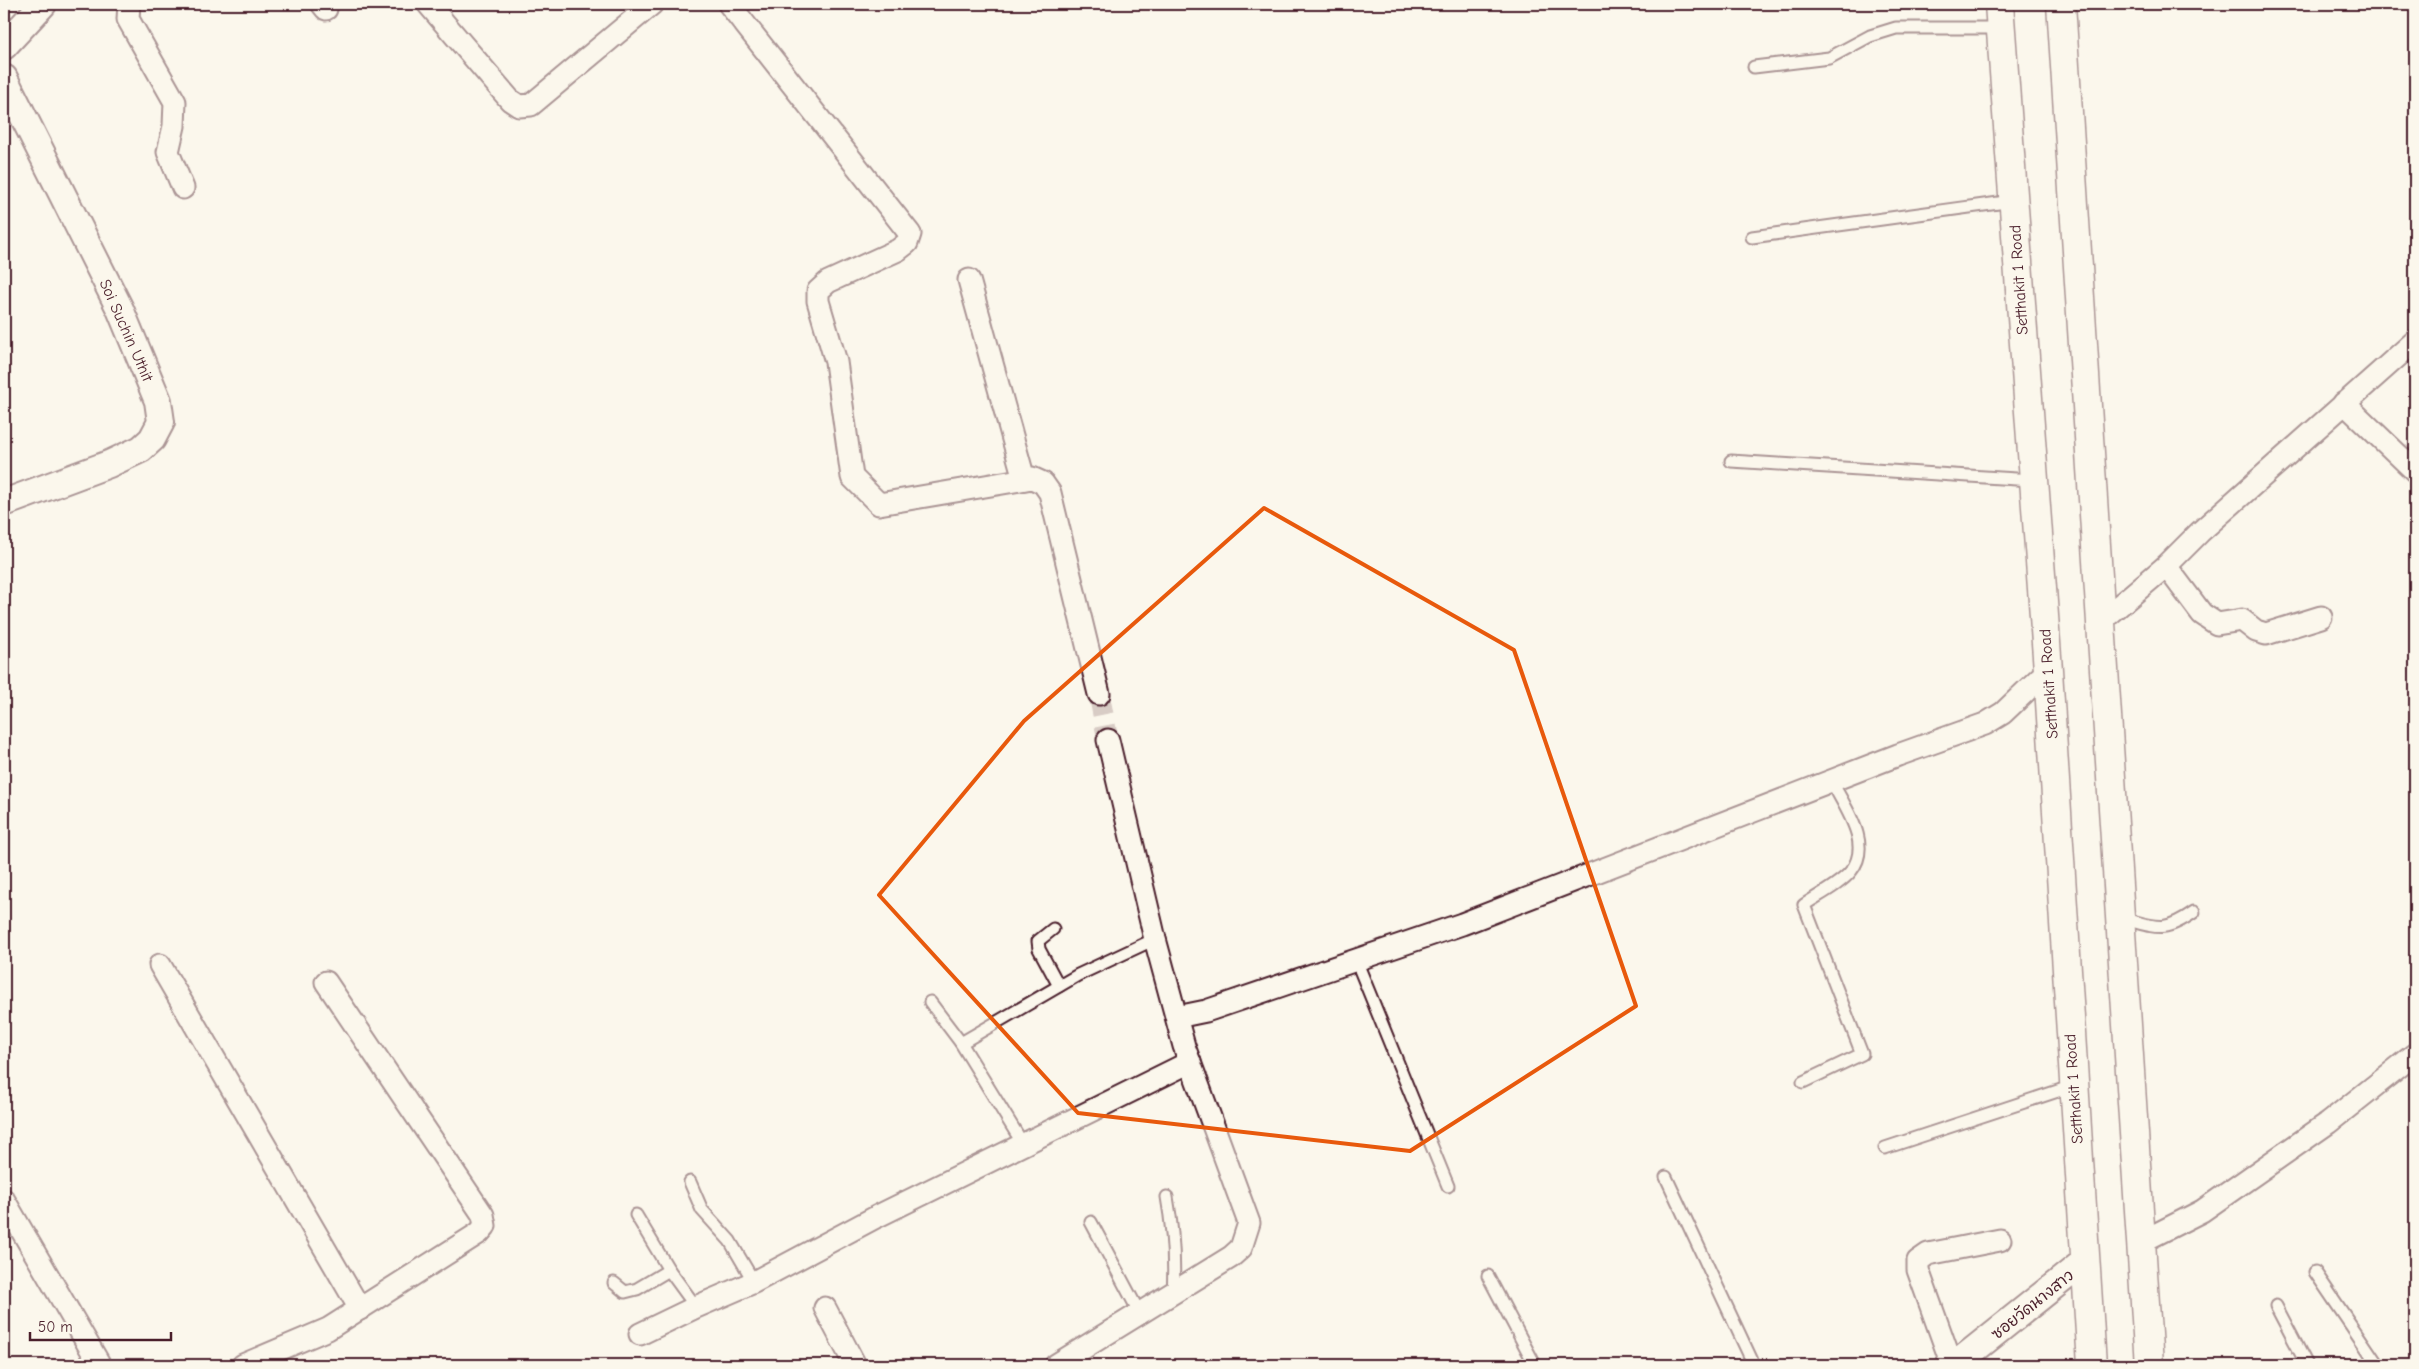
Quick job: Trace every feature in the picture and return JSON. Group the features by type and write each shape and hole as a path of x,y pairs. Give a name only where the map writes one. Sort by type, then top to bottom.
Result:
{"main road":[{"path":"2061,4 2149,1365"},
{"name":"Setthakit 1 Road","path":"1999,16 2032,480 2048,670 2072,1086 2092,1365"}],"street":[{"path":"4,46 43,4"},
{"path":"129,4 128,19 175,102 174,126 168,152 183,188"},
{"path":"428,4 510,100 519,106 531,105 652,4"},
{"path":"729,4 910,234 907,243 898,250 828,282 818,291 818,301 836,362 852,477 879,504 1024,479 1032,478 1043,483 1050,493 1099,694"},
{"name":"Soi Suchin Uthit","path":"4,81 120,309 158,401 160,422 152,439 141,449 109,464 4,503"},
{"path":"969,280 1024,479"},
{"path":"2100,622 2166,566 2200,532 2415,342"},
{"path":"2344,403 2415,471"},
{"path":"2166,566 2202,614 2217,624 2242,620 2256,630 2266,634 2321,617"},
{"path":"1177,1017 1206,1011 1462,924 1995,719 2048,670"},
{"path":"1056,1365 1139,1312 1173,1294 1236,1253 1243,1243 1249,1223 1190,1062 1155,939 1108,740"},
{"path":"160,964 360,1309"},
{"path":"243,1365 328,1329 479,1233 484,1226 483,1215 326,982"},
{"path":"640,1334 754,1282 876,1217 1190,1062"},
{"path":"2141,1242 2202,1211 2412,1062"},
{"path":"4,1200 100,1365"},
{"path":"1954,1365 1918,1270 1918,1261 1928,1254 2000,1240"},
{"name":"ซอยวัดนางสาว","path":"1954,1365 2085,1261"},
{"path":"824,1308 855,1365"}],"lane":[{"path":"1754,67 1830,58 1870,36 1896,28 1999,16"},
{"path":"1752,237 2013,201"},
{"path":"1731,461 2032,480"},
{"path":"1803,1082 1862,1054 1804,905 1851,872 1859,857 1861,840 1832,782"},
{"path":"2120,918 2166,927 2175,925 2194,912"},
{"path":"1053,930 1038,941 1039,949 1060,986"},
{"path":"961,1043 1060,986 1155,939"},
{"path":"1356,960 1448,1186"},
{"path":"930,1002 961,1043 1024,1144"},
{"path":"1885,1148 2072,1086"},
{"path":"1666,1177 1754,1365"},
{"path":"690,1182 702,1210 730,1241 754,1282"},
{"path":"1167,1197 1172,1223 1175,1268 1173,1294"},
{"path":"636,1215 669,1270 696,1307"},
{"path":"1091,1222 1139,1312"},
{"path":"614,1283 625,1292 637,1289 669,1270"},
{"path":"2315,1272 2378,1365"},
{"path":"1488,1276 1535,1365"},
{"path":"2276,1306 2306,1365"}],"highlighted area":[{"path":"1264,508 1514,650 1636,1006 1410,1151 1078,1113 879,895 1024,721"}],"tunnel":[{"path":"1099,694 1108,740"}]}
